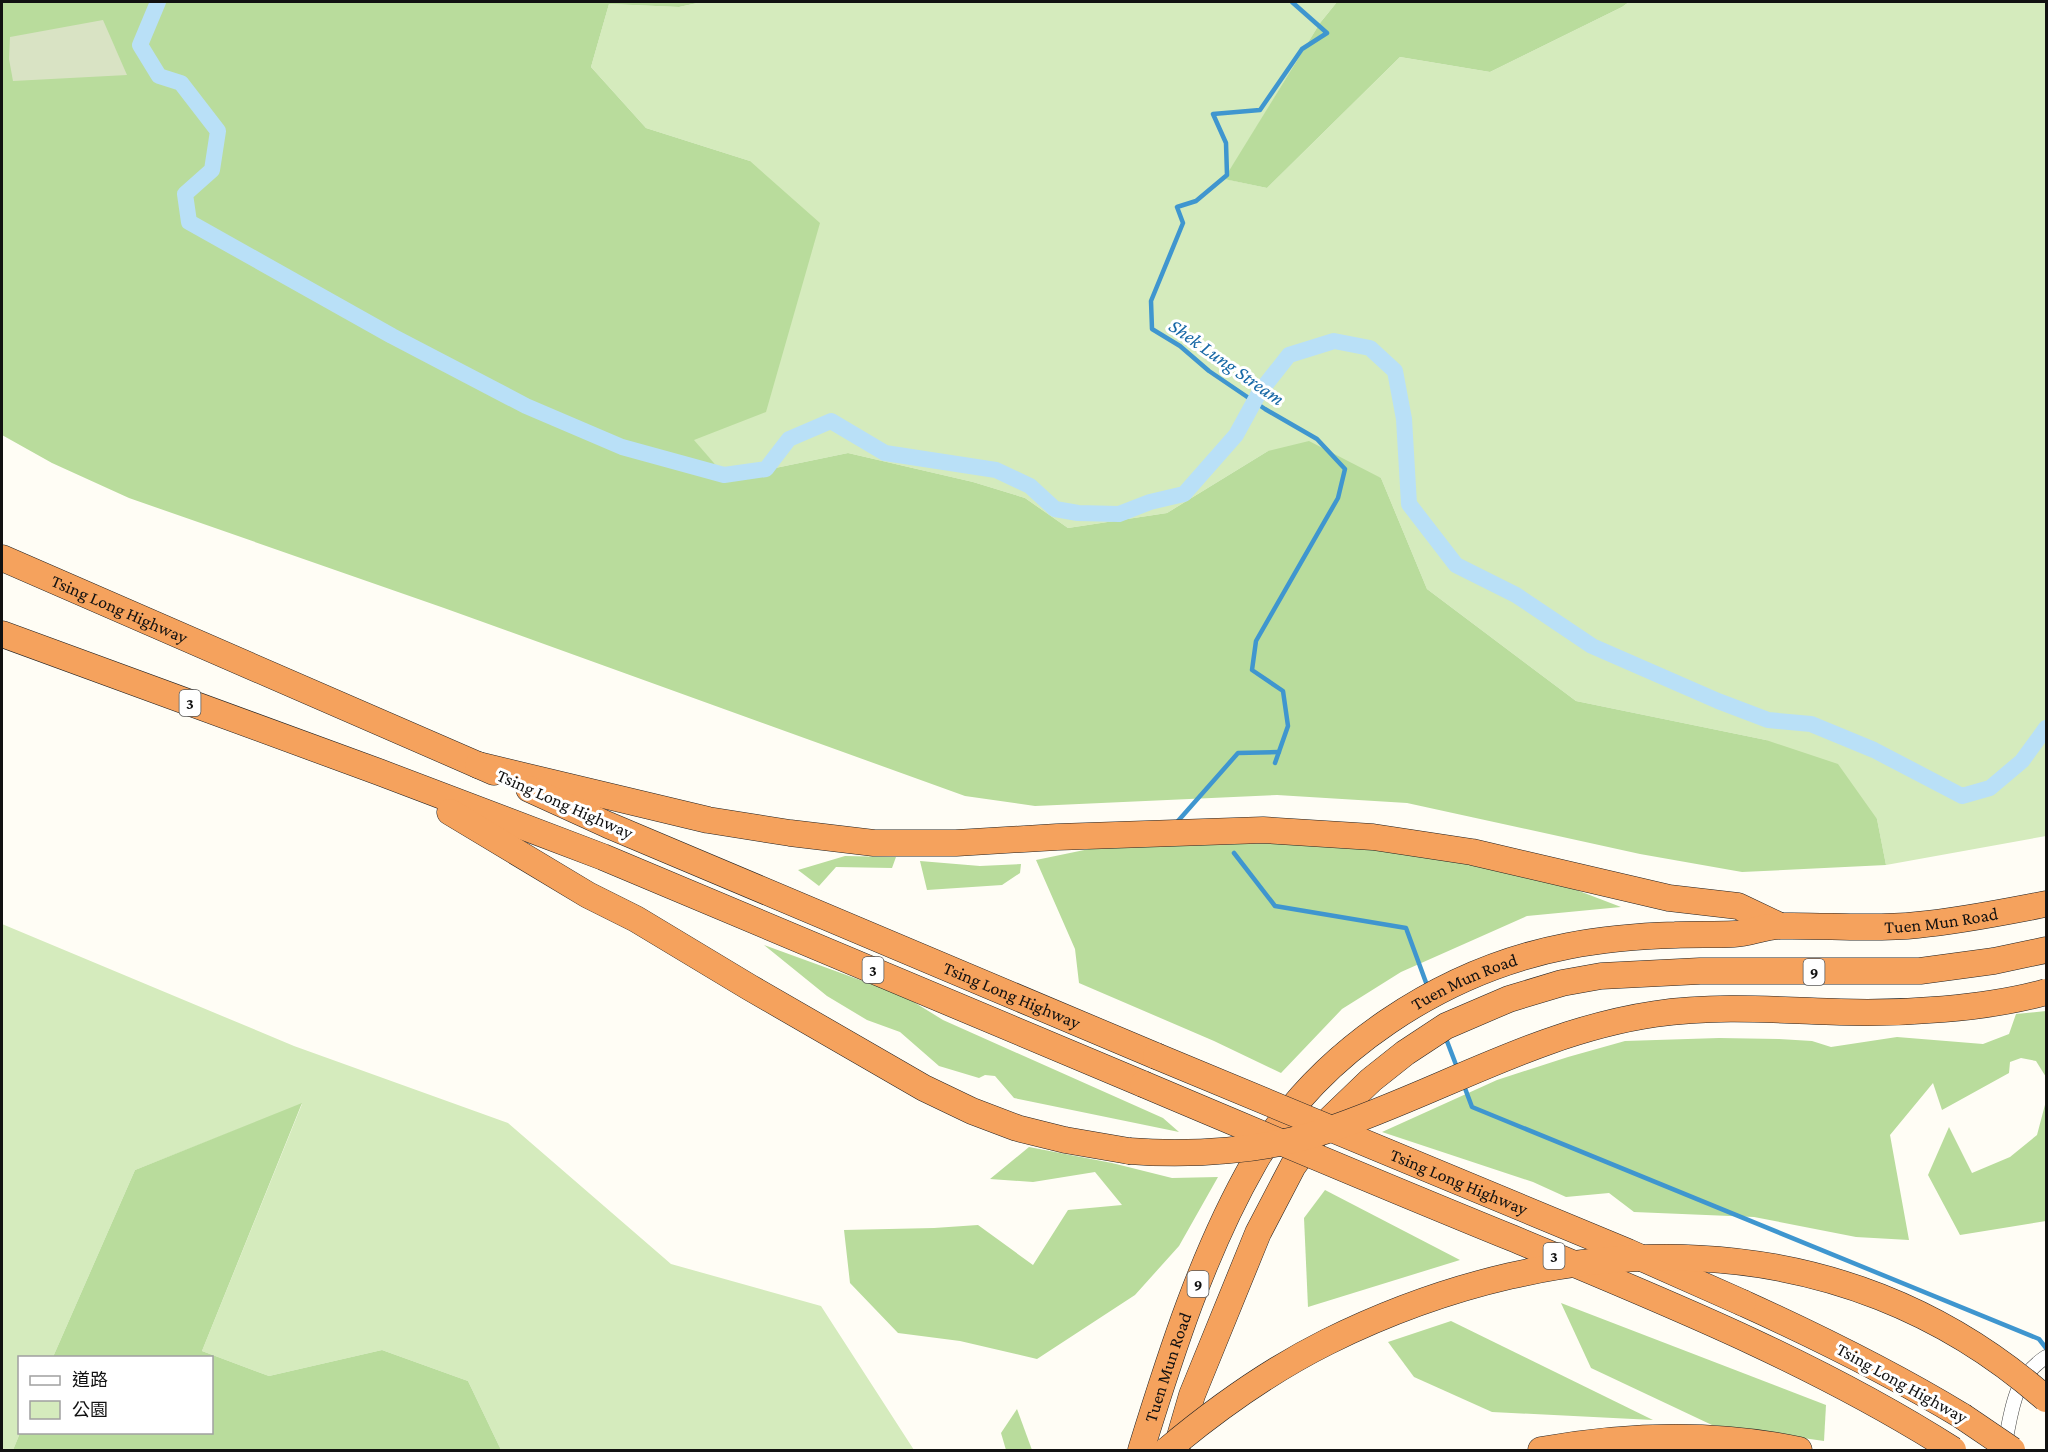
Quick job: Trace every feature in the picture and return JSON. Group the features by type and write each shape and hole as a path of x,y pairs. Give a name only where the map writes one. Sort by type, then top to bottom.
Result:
{"highway":[{"name":"Tsing Long Highway","path":"2,558 478,765 608,825 1650,1262 1824,1340 1879,1368 1984,1430 2012,1450"},
{"name":"Tsing Long Highway","path":"2,634 603,857 1684,1311 1861,1395 1953,1450"},
{"path":"478,765 708,820 874,843 956,843 1263,830 1373,837 1472,852 1669,898 1738,906 1778,925"},
{"path":"379,772 432,801 588,895 636,918 749,987 924,1088 972,1111 1017,1128 1065,1140 1128,1151 1215,1151 1273,1144 1324,1131 1555,1039 1607,1024 1655,1014 1712,1009 1903,1011 1967,1006 2046,992"},
{"name":"Tuen Mun Road","path":"1141,1450 1194,1293 1225,1217 1255,1161 1277,1128 1326,1072 1390,1022 1452,986 1503,963 1564,947 1609,939 1737,934 1778,925 1847,928 1916,926 1983,916 2046,903"},
{"name":"Tuen Mun Road","path":"1176,1450 1192,1395 1258,1233 1282,1184 1309,1142 1371,1080 1441,1029 1509,999 1580,979 1673,971 1920,971 1994,961 2046,950"},
{"path":"1167,1450 1222,1406 1255,1384 1316,1347 1362,1325 1429,1299 1492,1281 1558,1267 1620,1259 1680,1257 1734,1260 1789,1269 1838,1282 1895,1303 1942,1326 1993,1357 2046,1399"},
{"path":"1540,1450 1579,1443 1669,1438 1743,1441 1800,1450"}],"street":[{"path":"2003,1450 2021,1382 2030,1368 2046,1357"}],"green space":[{"path":"2,2 702,2 679,7 609,4 591,67 646,128 750,161 820,223 766,412 694,440 727,478 848,453 973,482 1025,498 1068,528 1167,513 1268,451 1309,441 1381,478 1427,589 1576,701 1766,740 1838,764 1877,819 1886,865 1742,872 1640,854 1407,803 1277,795 1035,806 965,796 444,608 129,498 52,463 2,435"},
{"path":"702,2 1337,2 1320,23 1225,179 1267,188 1400,57 1490,72 1629,2 2046,2 2046,836 1886,865 1877,819 1766,740 1576,701 1427,589 1381,478 1268,451 1167,513 1068,528 1025,498 973,482 848,453 727,478 693,440 750,161 646,128 591,67 609,4 679,7"},
{"path":"1337,2 1629,2 1490,72 1400,57 1267,188 1224,179 1320,23"},
{"path":"103,20 127,75 13,81 9,59 10,37"},
{"path":"1344,841 1524,870 1621,907 1527,916 1401,972 1342,1009 1281,1073 1214,1041 1079,983 1075,949 1036,860 1094,848"},
{"path":"845,856 896,857 892,868 836,867 819,886 798,870"},
{"path":"920,861 980,866 1021,864 1020,873 1002,885 927,890"},
{"path":"2,924 294,1046 508,1123 671,1264 821,1306 914,1450 501,1450 468,1381 382,1350 269,1376 202,1351 302,1104 135,1170 53,1356 18,1356 20,1434 13,1450 2,1450"},
{"path":"764,945 904,996 943,1020 1163,1118 1179,1132 1014,1098 995,1076 985,1075 979,1078 939,1066 900,1032 867,1020 827,996"},
{"path":"2046,1011 2046,1077 2036,1061 2021,1058 2010,1062 2009,1073 1942,1110 1933,1083 1890,1135 1909,1240 1856,1237 1754,1217 1634,1212 1609,1193 1566,1197 1533,1182 1382,1132 1497,1080 1625,1041 1779,1039 1812,1041 1831,1047 1897,1037 1983,1044 2009,1034 2016,1014"},
{"path":"2046,1101 2046,1221 1960,1235 1928,1175 1949,1127 1972,1173 2010,1157 2037,1135"},
{"path":"302,1103 202,1351 269,1376 382,1350 468,1381 501,1450 13,1450 20,1434 213,1434 213,1356 53,1356 135,1170"},
{"path":"1029,1147 1112,1163 1172,1178 1218,1177 1179,1246 1135,1295 1037,1359 960,1341 898,1333 850,1283 844,1230 978,1225 1033,1265 1068,1210 1122,1205 1095,1172 1033,1182 990,1179"},
{"path":"1325,1190 1460,1260 1308,1307 1304,1218"},
{"path":"1561,1303 1826,1405 1824,1441 1712,1425 1591,1368"},
{"path":"1451,1321 1653,1420 1492,1412 1414,1377 1388,1342"},
{"path":"1017,1409 1032,1450 1006,1450 1001,1433"}],"waterway":[{"path":"158,2 140,45 159,76 181,83 218,131 212,170 185,194 189,222 392,336 526,406 622,447 724,475 766,469 789,439 831,421 885,453 996,470 1030,486 1055,509 1078,513 1119,514 1150,502 1184,494 1236,435 1259,393 1289,355 1334,341 1370,348 1395,371 1404,419 1409,504 1456,565 1516,595 1592,646 1718,701 1768,720 1811,724 1874,750 1962,796 1990,788 2022,761 2046,728"},
{"name":"Shek Lung Stream","path":"1275,763 1288,726 1283,691 1252,670 1256,641 1338,498 1345,469 1317,439 1265,409 1209,371 1180,346 1152,329 1151,301 1183,223 1177,207 1196,201 1227,175 1226,143 1213,114 1260,110 1302,49 1327,33 1292,2"},
{"path":"1178,821 1238,753 1279,752"},
{"path":"1234,853 1275,906 1406,928 1428,988"},
{"path":"1445,1036 1458,1070"},
{"path":"1463,1083 1472,1107 2039,1339 2046,1348"}]}
